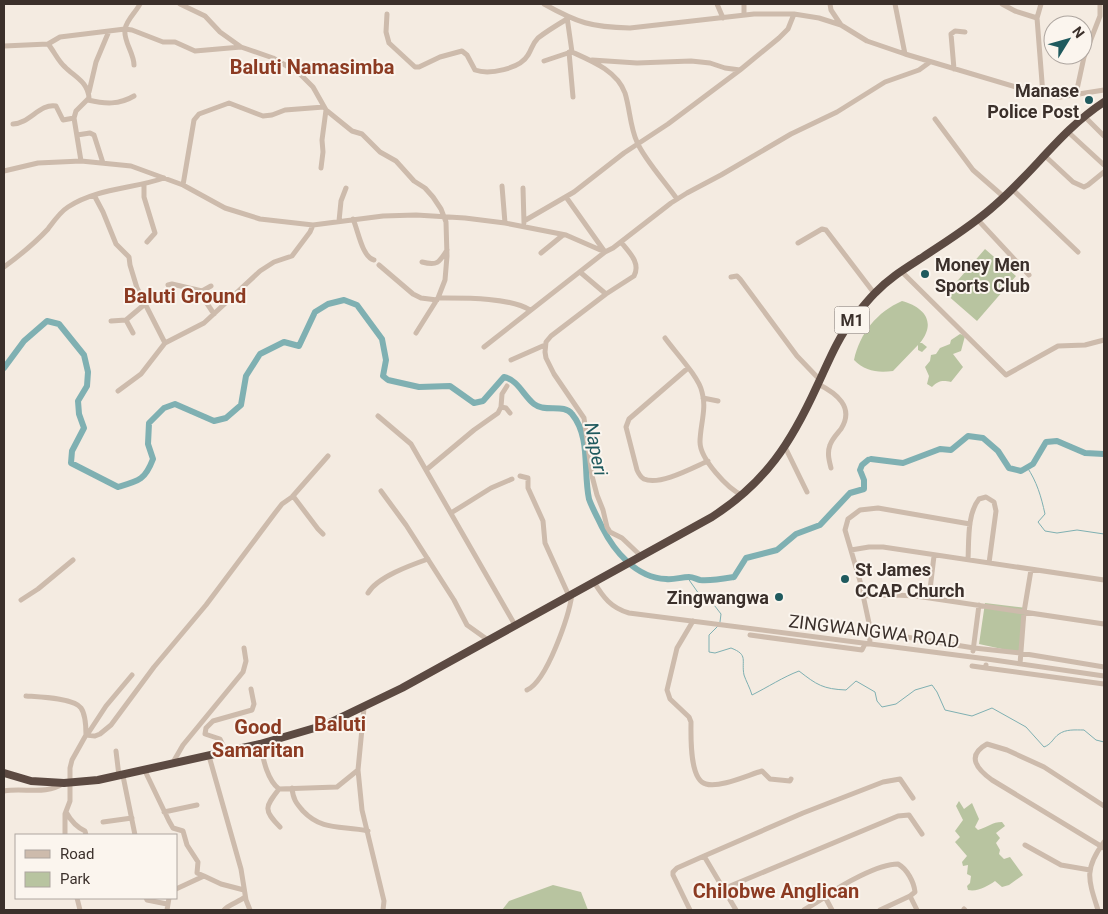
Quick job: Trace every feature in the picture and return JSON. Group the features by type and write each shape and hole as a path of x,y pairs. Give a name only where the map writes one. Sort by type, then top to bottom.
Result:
{"highway":[{"name":"M1","path":"4,773 31,780 67,783 121,776 305,732 364,708 712,517 742,495 765,473 785,447 795,431 841,337 874,293 901,271 977,219 1004,197 1067,131 1104,102"}],"street":[{"path":"134,65 125,29 130,17 140,4"},
{"path":"180,4 205,16 220,32 241,47 273,58 299,73 313,86 325,109 352,131 363,135 380,152 396,161 414,181 429,192 445,218 447,250 445,280 438,299 416,333"},
{"path":"544,4 567,18 586,24 630,28 744,15 794,14 819,18 841,25 867,41 930,62 1043,95 1060,96 1104,90"},
{"path":"717,4 723,18"},
{"path":"744,4 744,15"},
{"path":"826,4 830,7 841,25"},
{"path":"895,4 905,54"},
{"path":"1002,4 1037,18"},
{"path":"1041,4 1037,18 1043,95"},
{"path":"1076,94 1084,57 1100,16 1100,4"},
{"path":"387,14 386,32 389,43 415,67 462,51 468,55 475,70 484,72 510,69 528,55 531,46 537,40 567,18"},
{"path":"524,221 566,197 740,70 788,29 794,14"},
{"path":"567,18 573,97"},
{"path":"4,46 48,44 60,38 125,29 163,42 175,42 195,51 241,47"},
{"path":"81,161 74,118 76,111 88,100 88,92 96,62 109,31"},
{"path":"954,69 951,34 955,31 965,32"},
{"path":"48,44 66,69 81,79 88,92"},
{"path":"544,61 570,52 591,60 610,73 625,93 638,144 677,199"},
{"path":"591,60 637,63 710,62 725,68 740,70"},
{"path":"484,347 605,252 677,199 791,134 837,112 885,82 918,70 930,62"},
{"path":"88,100 110,104 134,96"},
{"path":"183,185 194,120 199,114 229,103 262,116 286,110 325,109"},
{"path":"13,124 18,124 52,105 56,106 64,120 74,118"},
{"path":"321,168 325,109"},
{"path":"1084,116 1104,136"},
{"path":"935,119 973,170 1004,197"},
{"path":"1067,131 1104,166"},
{"path":"77,135 90,133 94,135 103,164"},
{"path":"1044,155 1073,182 1084,187 1104,172"},
{"path":"4,171 38,163 81,161 131,166 183,185 224,208 260,219 313,225 354,219 416,215 465,218 505,223 563,235 605,252"},
{"path":"4,267 21,254 69,206 109,190 144,185 164,178"},
{"path":"144,185 144,197 155,233 147,242"},
{"path":"502,186 505,223"},
{"path":"339,221 341,201 346,188"},
{"path":"523,188 524,228"},
{"path":"1012,189 1078,252"},
{"path":"100,207 103,196 109,190"},
{"path":"94,195 116,244 129,257 137,288 165,343"},
{"path":"566,197 605,252"},
{"path":"354,219 365,254 374,260"},
{"path":"977,219 1029,275"},
{"path":"118,391 141,374 165,343 191,330 214,314 260,272 274,262 294,254 313,225"},
{"path":"798,243 822,229 826,230 874,293"},
{"path":"541,253 563,235"},
{"path":"621,242 634,260 637,271 629,280 606,294 551,336 545,345 546,358 554,374 584,418 596,495 603,510 607,527 610,532 622,538 638,558"},
{"path":"422,262 437,263 447,250"},
{"path":"379,265 413,294 421,298 466,298 507,302 530,310"},
{"path":"901,271 1006,375 1058,346 1084,345 1104,340"},
{"path":"580,272 606,294"},
{"path":"731,277 736,276 740,279 797,356 819,382 839,396 846,413 842,428 830,443 829,457 831,468"},
{"path":"168,285 172,284 202,291 211,286"},
{"path":"202,291 202,296 214,314"},
{"path":"111,321 126,320 145,304"},
{"path":"126,320 132,333"},
{"path":"665,338 700,385 703,398 700,445 721,480 729,488 742,495"},
{"path":"511,360 545,345"},
{"path":"688,368 629,419 626,427 637,470 644,479 656,481 664,479 708,461"},
{"path":"426,470 474,430 497,415 501,407 502,392 507,386"},
{"path":"703,398 718,402"},
{"path":"501,407 506,408 510,413"},
{"path":"378,416 410,441 515,625"},
{"path":"785,447 807,492"},
{"path":"86,735 95,736 100,734 111,725 154,667 206,605 282,504 293,496 328,456"},
{"path":"520,476 527,477 528,479 528,488 543,522 545,543 570,595 570,608 565,624 546,668 531,688 527,690"},
{"path":"451,513 491,488 512,479"},
{"path":"381,491 428,559 454,600 467,625 488,640"},
{"path":"293,496 323,534"},
{"path":"968,560 970,524 977,500 982,497 991,499 996,506 989,563"},
{"path":"750,635 862,650 867,644 869,631 863,596 845,530 852,515 860,510 878,508 970,524"},
{"path":"851,550 876,547 1104,580"},
{"path":"929,598 934,556"},
{"path":"368,593 373,585 380,581 428,559"},
{"path":"21,600 38,589 73,560"},
{"path":"1020,664 1024,612 1031,570"},
{"name":"ZINGWANGWA ROAD","path":"594,582 610,604 619,610 629,613 973,657 1104,676"},
{"path":"863,596 894,595 929,598 1104,624"},
{"path":"973,657 979,604"},
{"path":"693,621 676,648 667,690 670,699 689,717 691,722 692,760 701,781 705,784 721,783 762,771 770,780 790,781 791,779"},
{"path":"869,631 1104,667"},
{"path":"172,764 183,745 243,672 246,661 244,648"},
{"path":"986,659 986,668"},
{"path":"1029,675 1031,665"},
{"path":"972,666 1104,684"},
{"path":"65,834 66,812 70,801 67,783 72,760 106,706 132,675"},
{"path":"226,752 220,739 205,734 206,728 213,721 252,710 254,704 251,689"},
{"path":"26,696 66,700 78,704 84,715 86,735"},
{"path":"364,708 358,770 362,810 384,901 383,910"},
{"path":"260,744 264,762 275,786 279,789 337,787 358,770"},
{"path":"1098,910 1092,890 1090,870 1092,861 1103,845 987,776 978,768 975,763 975,757 987,744 1000,747 1044,767 1104,806"},
{"path":"116,751 135,834"},
{"path":"209,756 241,869 244,890 250,910"},
{"path":"145,771 173,828 183,831 187,845 198,862 197,873 193,882"},
{"path":"690,910 673,875 677,868 798,815 883,782 900,779 913,798"},
{"path":"4,791 48,790 58,788 67,783"},
{"path":"292,788 296,805 316,822 330,827 368,831"},
{"path":"279,789 268,804 267,810 270,817 280,827"},
{"path":"164,812 197,805"},
{"path":"66,812 71,821 85,831 86,834"},
{"path":"723,889 898,816 909,816 922,834"},
{"path":"103,822 132,818"},
{"path":"1025,845 1061,865 1090,870"},
{"path":"704,856 736,910"},
{"path":"804,910 846,884 872,871 895,864 902,866 915,889 914,894 880,910"},
{"path":"197,873 221,884 244,890"},
{"path":"178,888 204,876"},
{"path":"910,896 917,910"},
{"path":"224,910 228,906 239,903 246,897"},
{"path":"825,897 832,910"},
{"path":"146,899 167,907"}],"green space":[{"path":"985,249 1016,276 977,321 946,294"},
{"path":"902,301 916,307 926,316 927,328 920,343 927,347 922,352 918,350 918,345 893,371 882,372 862,367 854,360 865,332 877,317"},
{"path":"960,334 965,336 961,351 953,354 963,367 951,382 936,383 932,387 927,384 929,376 925,367 930,361 931,355 936,354 940,348 950,344 951,340"},
{"path":"985,603 1027,608 1020,653 979,644"},
{"path":"959,801 964,809 972,803 979,819 975,827 978,830 1002,822 1005,826 996,833 1000,838 996,843 1000,850 999,854 1004,859 1010,857 1023,875 1009,885 1002,887 995,881 986,887 968,890 967,886 970,883 971,876 967,874 968,865 963,866 962,862 967,856 955,842 960,837 955,831 963,820 956,806"},
{"path":"553,885 581,892 588,910 502,910 509,901"}],"waterway":[{"name":"Naperi","path":"4,368 24,341 47,321 59,324 84,355 88,372 87,386 78,401 79,414 84,428 72,451 71,463 118,487 140,479 147,471 153,459 148,444 149,423 164,408 175,404 214,421 226,418 241,405 246,376 260,354 284,342 299,346 315,312 328,304 344,300 357,305 382,339 386,360 383,376 388,380 419,387 450,386 474,403 483,401 504,377 513,381 538,407 559,408 569,411 578,423 582,433 589,499 607,536 627,562 645,574 666,579 689,577 708,580 734,577 746,558 777,550 796,534 820,525 850,493 864,489 864,480 860,470 862,465 868,460"},
{"name":"Naperi","path":"871,459 903,463 940,449 951,450 968,436 983,438 998,451 1009,468 1021,471 1033,464 1046,442 1057,441 1085,453 1104,454"},
{"path":"1027,467 1042,501 1045,514 1038,522 1045,531 1057,533 1077,530 1104,534"},
{"path":"687,577 699,594 711,601 721,614 720,622"},
{"path":"718,626 709,635 709,652 715,653 731,648 740,653 743,658 744,675 752,695 799,671 816,683 831,689 846,690 856,681 875,692 877,701 882,707 896,704 915,690 932,685 945,710 972,716 992,708 1026,727 1044,747 1059,734 1071,730 1084,730 1096,740 1104,742"}],"place":[{"name":"Manase Police Post","path":"1089,100"},
{"name":"Money Men Sports Club","path":"925,274"},
{"name":"St James CCAP Church","path":"845,579"},
{"name":"Zingwangwa","path":"779,597"}],"district":[{"name":"Baluti Namasimba","path":"312,67"},
{"name":"Baluti Ground","path":"185,296"},
{"name":"Baluti","path":"340,724"},
{"name":"Good Samaritan","path":"258,738"},
{"name":"Chilobwe Anglican","path":"776,891"}]}
